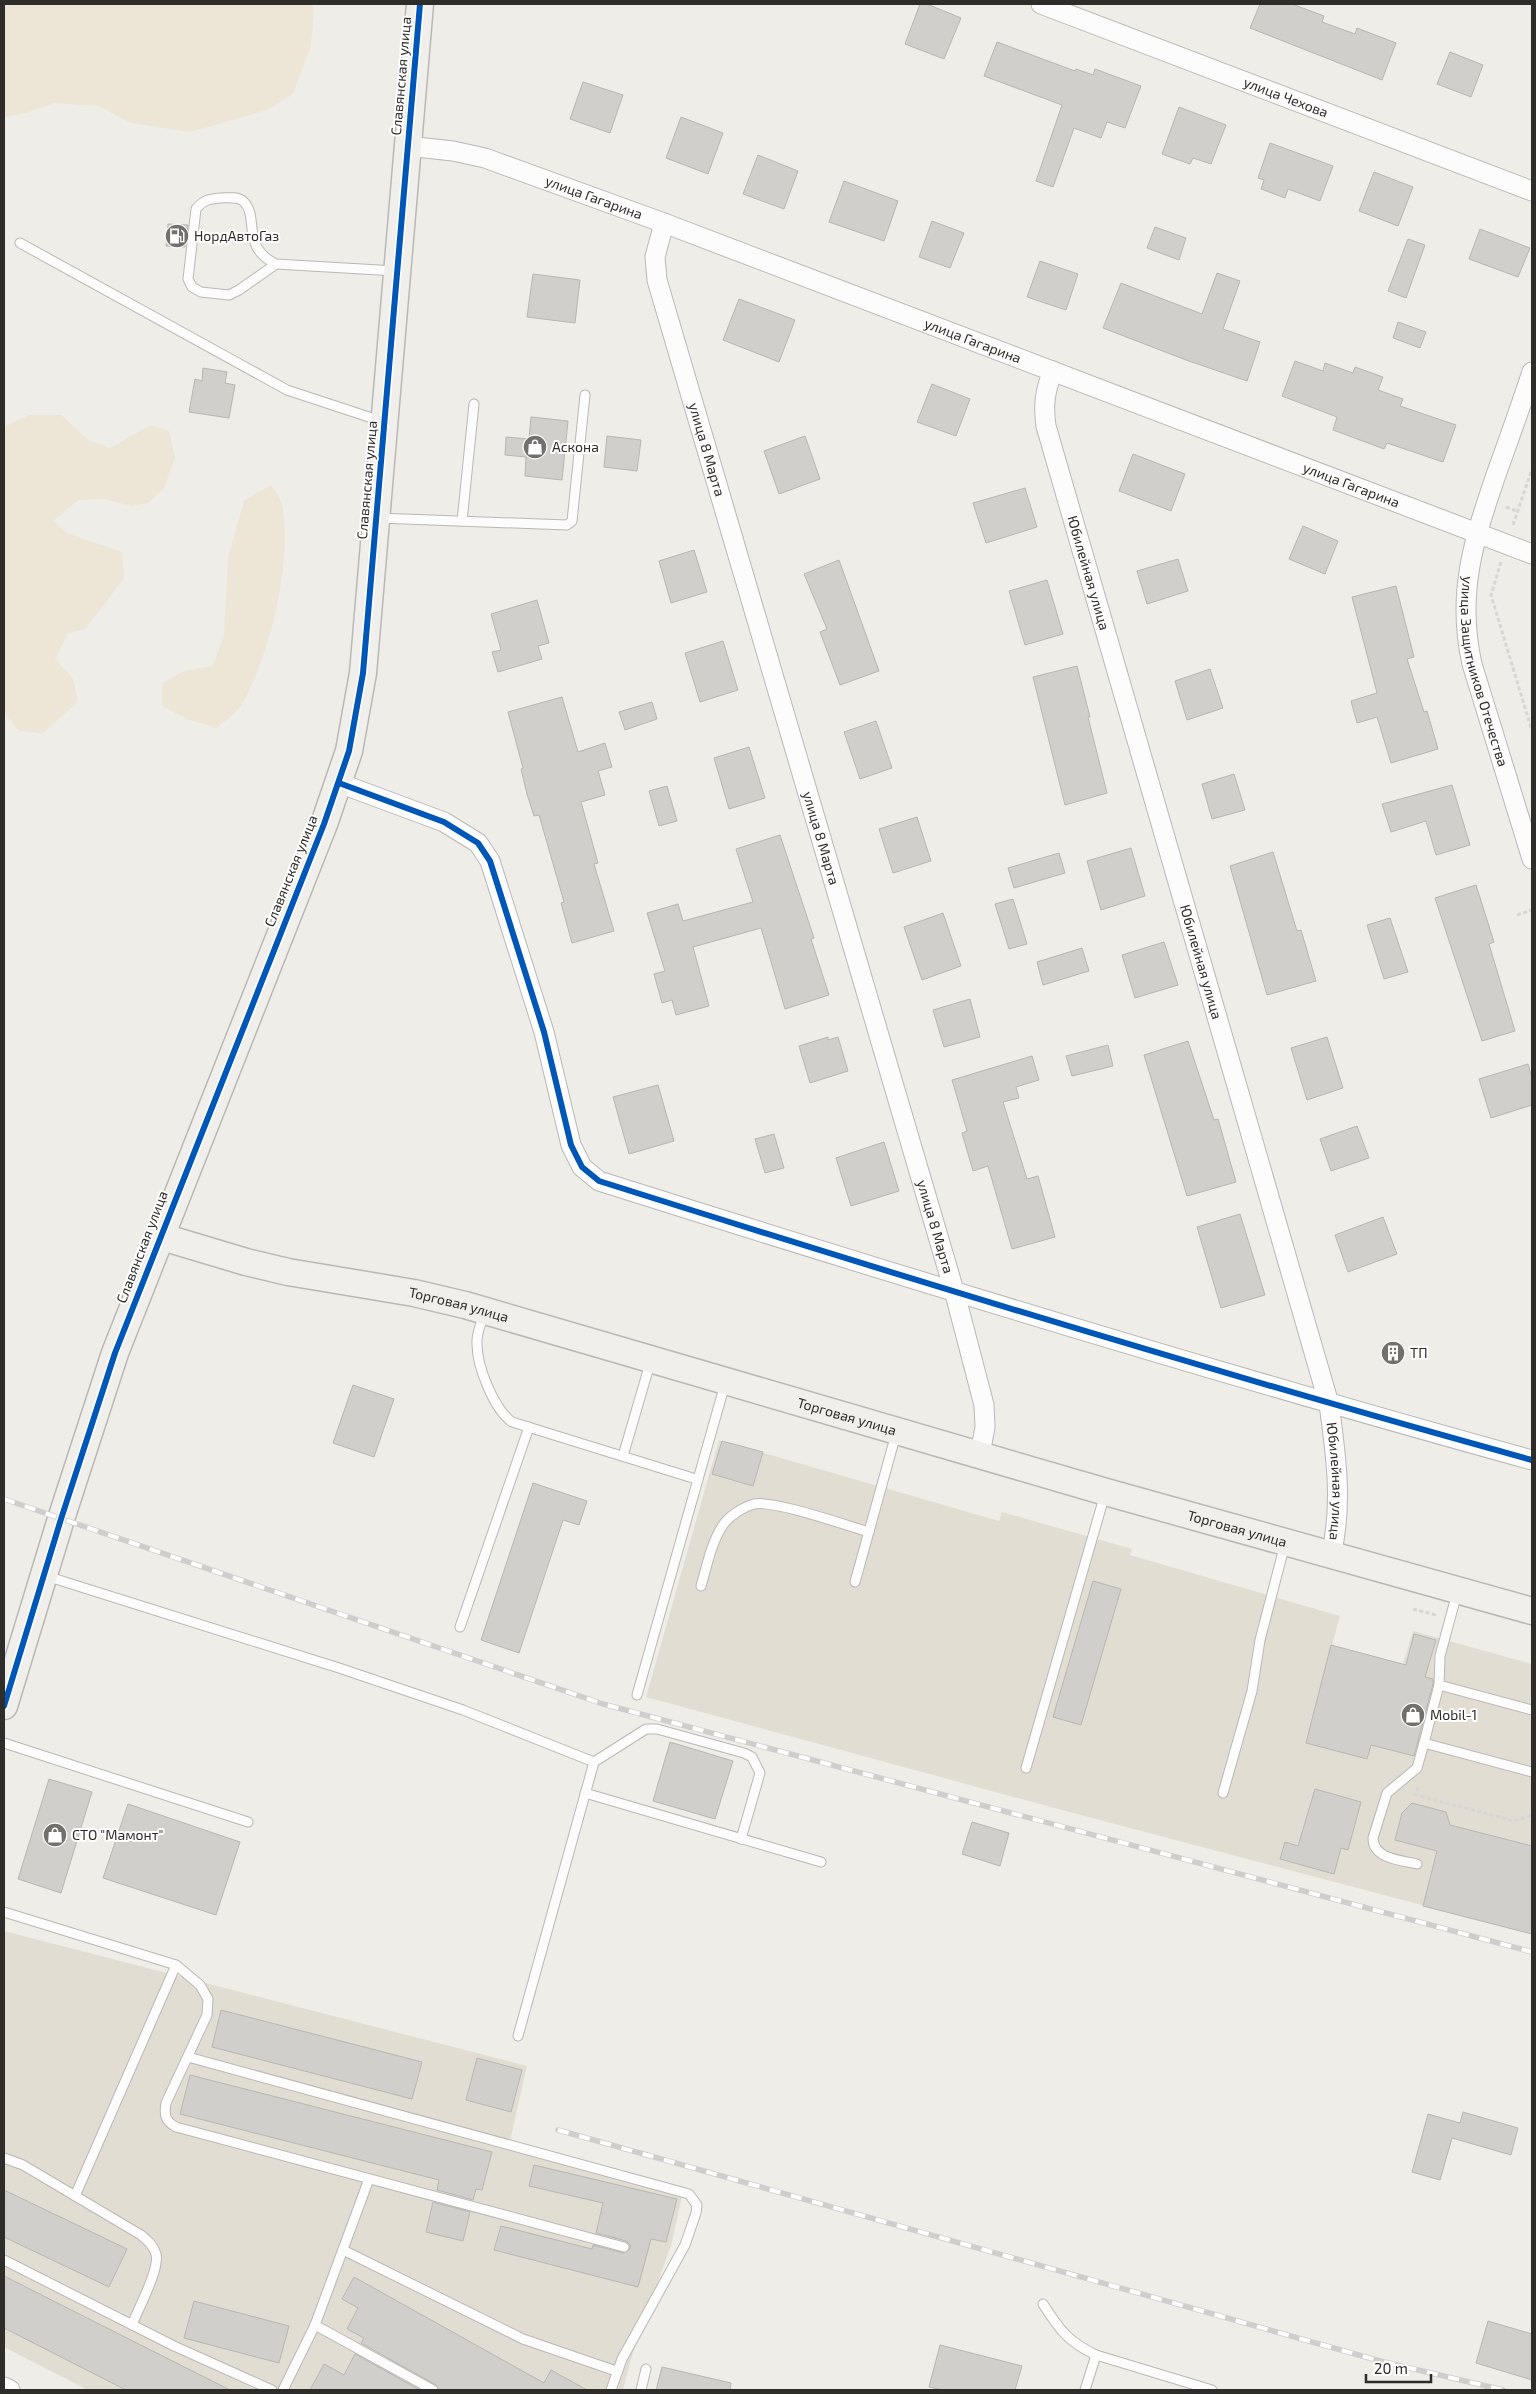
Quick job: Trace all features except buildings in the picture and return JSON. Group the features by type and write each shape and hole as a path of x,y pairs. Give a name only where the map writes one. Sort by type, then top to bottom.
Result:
{"street":[{"name":"Славянская улица","path":"4,1706 43,1576 115,1353 159,1236 339,783 349,751 363,673 420,4"},
{"name":"улица Чехова","path":"1041,4 1532,190"},
{"name":"улица Гагарина","path":"407,146 453,151 485,158 664,223 1532,554"},
{"name":"улица 8 Марта","path":"664,223 655,257 657,280 956,1294 984,1406 985,1427 980,1454"},
{"name":"Юбилейная улица","path":"1053,371 1046,389 1044,408 1046,426 1329,1404 1336,1454 1338,1502 1337,1530 1331,1555"},
{"name":"улица Защитников Отечества","path":"1532,372 1476,532 1466,584 1464,613 1472,664 1532,859"},
{"path":"339,783 444,822 478,843 490,861 544,1032 571,1145 582,1167 599,1181 956,1294 1329,1404 1532,1460"},
{"name":"Торговая улица","path":"159,1236 246,1262 288,1272 414,1293 484,1311 1106,1492 1532,1611"},
{"path":"4,2387 10,2390"}],"lane":[{"path":"276,264 229,295 201,292 192,287 188,279 196,209 202,202 210,199 234,198 242,200 247,208 255,245 266,259 276,264 396,271"},
{"path":"20,243 287,390 384,422"},
{"path":"376,518 567,525 572,521 585,395"},
{"path":"462,521 474,404"},
{"path":"484,1311 477,1344 478,1358 496,1406 503,1416 512,1422 696,1479"},
{"path":"623,1456 651,1359"},
{"path":"637,1696 696,1479 726,1381"},
{"path":"460,1627 529,1427"},
{"path":"855,1582 897,1431"},
{"path":"1026,1768 1106,1492"},
{"path":"701,1586 716,1538 724,1523 741,1509 755,1504 772,1505 869,1532"},
{"path":"1224,1793 1252,1691 1260,1640 1286,1542"},
{"path":"43,1576 339,1668 455,1707 594,1762"},
{"path":"1417,1864 1379,1853 1373,1846 1373,1838 1387,1793 1417,1768 1440,1685 1440,1656 1458,1590"},
{"path":"1440,1685 1532,1710"},
{"path":"518,2036 594,1762 646,1729 657,1728 752,1757 760,1773 741,1838"},
{"path":"4,1743 248,1822"},
{"path":"1424,1743 1532,1772"},
{"path":"585,1794 821,1862"},
{"path":"4,1912 176,1965 200,1985 205,1992 209,2004 207,2015 166,2103 164,2114 168,2123 176,2128 624,2247"},
{"path":"75,2196 176,1965"},
{"path":"188,2057 689,2194 697,2205 696,2213 684,2245 616,2371 611,2390"},
{"path":"4,2158 23,2165 141,2235 152,2246 156,2256 154,2271 132,2325"},
{"path":"283,2390 316,2325 369,2179"},
{"path":"343,2250 524,2339 616,2371"},
{"path":"4,2260 132,2325 272,2390"},
{"path":"1043,2304 1068,2340 1096,2355 1212,2390"},
{"path":"316,2325 433,2390"},
{"path":"1085,2390 1096,2355"},
{"path":"641,2390 646,2370"}],"path":[{"path":"1532,469 1491,595 1532,731"},
{"path":"1517,915 1532,910"},
{"path":"1416,1795 1514,1821 1532,1815"}],"shaded area":[{"path":"4,4 312,4 314,10 311,45 293,94 267,110 190,132 131,123 98,106 54,103 26,113 4,117"},
{"path":"29,415 61,415 88,440 110,448 151,425 169,431 175,458 164,488 148,503 132,506 103,499 78,500 53,521 69,534 122,552 124,578 85,629 68,633 55,659 73,679 78,701 42,734 18,730 4,712 4,427"},
{"path":"271,485 282,505 285,527 282,579 277,607 262,660 252,684 240,707 217,728 187,719 162,706 162,683 185,671 213,666 224,635 228,557 244,501"},
{"path":"719,1440 999,1521 1002,1512 1132,1549 1130,1555 1340,1616 1332,1645 1403,1664 1413,1631 1532,1664 1532,1934 1058,1809 646,1697"},
{"path":"4,1931 527,2066 510,2141 684,2187 672,2242 631,2359 623,2390 88,2390 4,2347"}],"railway":[{"path":"4,1499 603,1704 1532,1952"},
{"path":"558,2130 1380,2361 1503,2390"}],"cycle path":[{"path":"4,1706 61,1519 115,1353 324,824 349,751 363,673 420,4"},
{"path":"339,783 444,822 478,843 490,861 544,1032 571,1145 582,1167 599,1181 1064,1325 1532,1460"}],"place":[{"name":"НордАвтоГаз","path":"177,236"},
{"name":"Аскона","path":"535,447"},
{"name":"ТП","path":"1393,1353"},
{"name":"Mobil-1","path":"1413,1715"},
{"name":"СТО \"Мамонт\"","path":"55,1835"}]}
